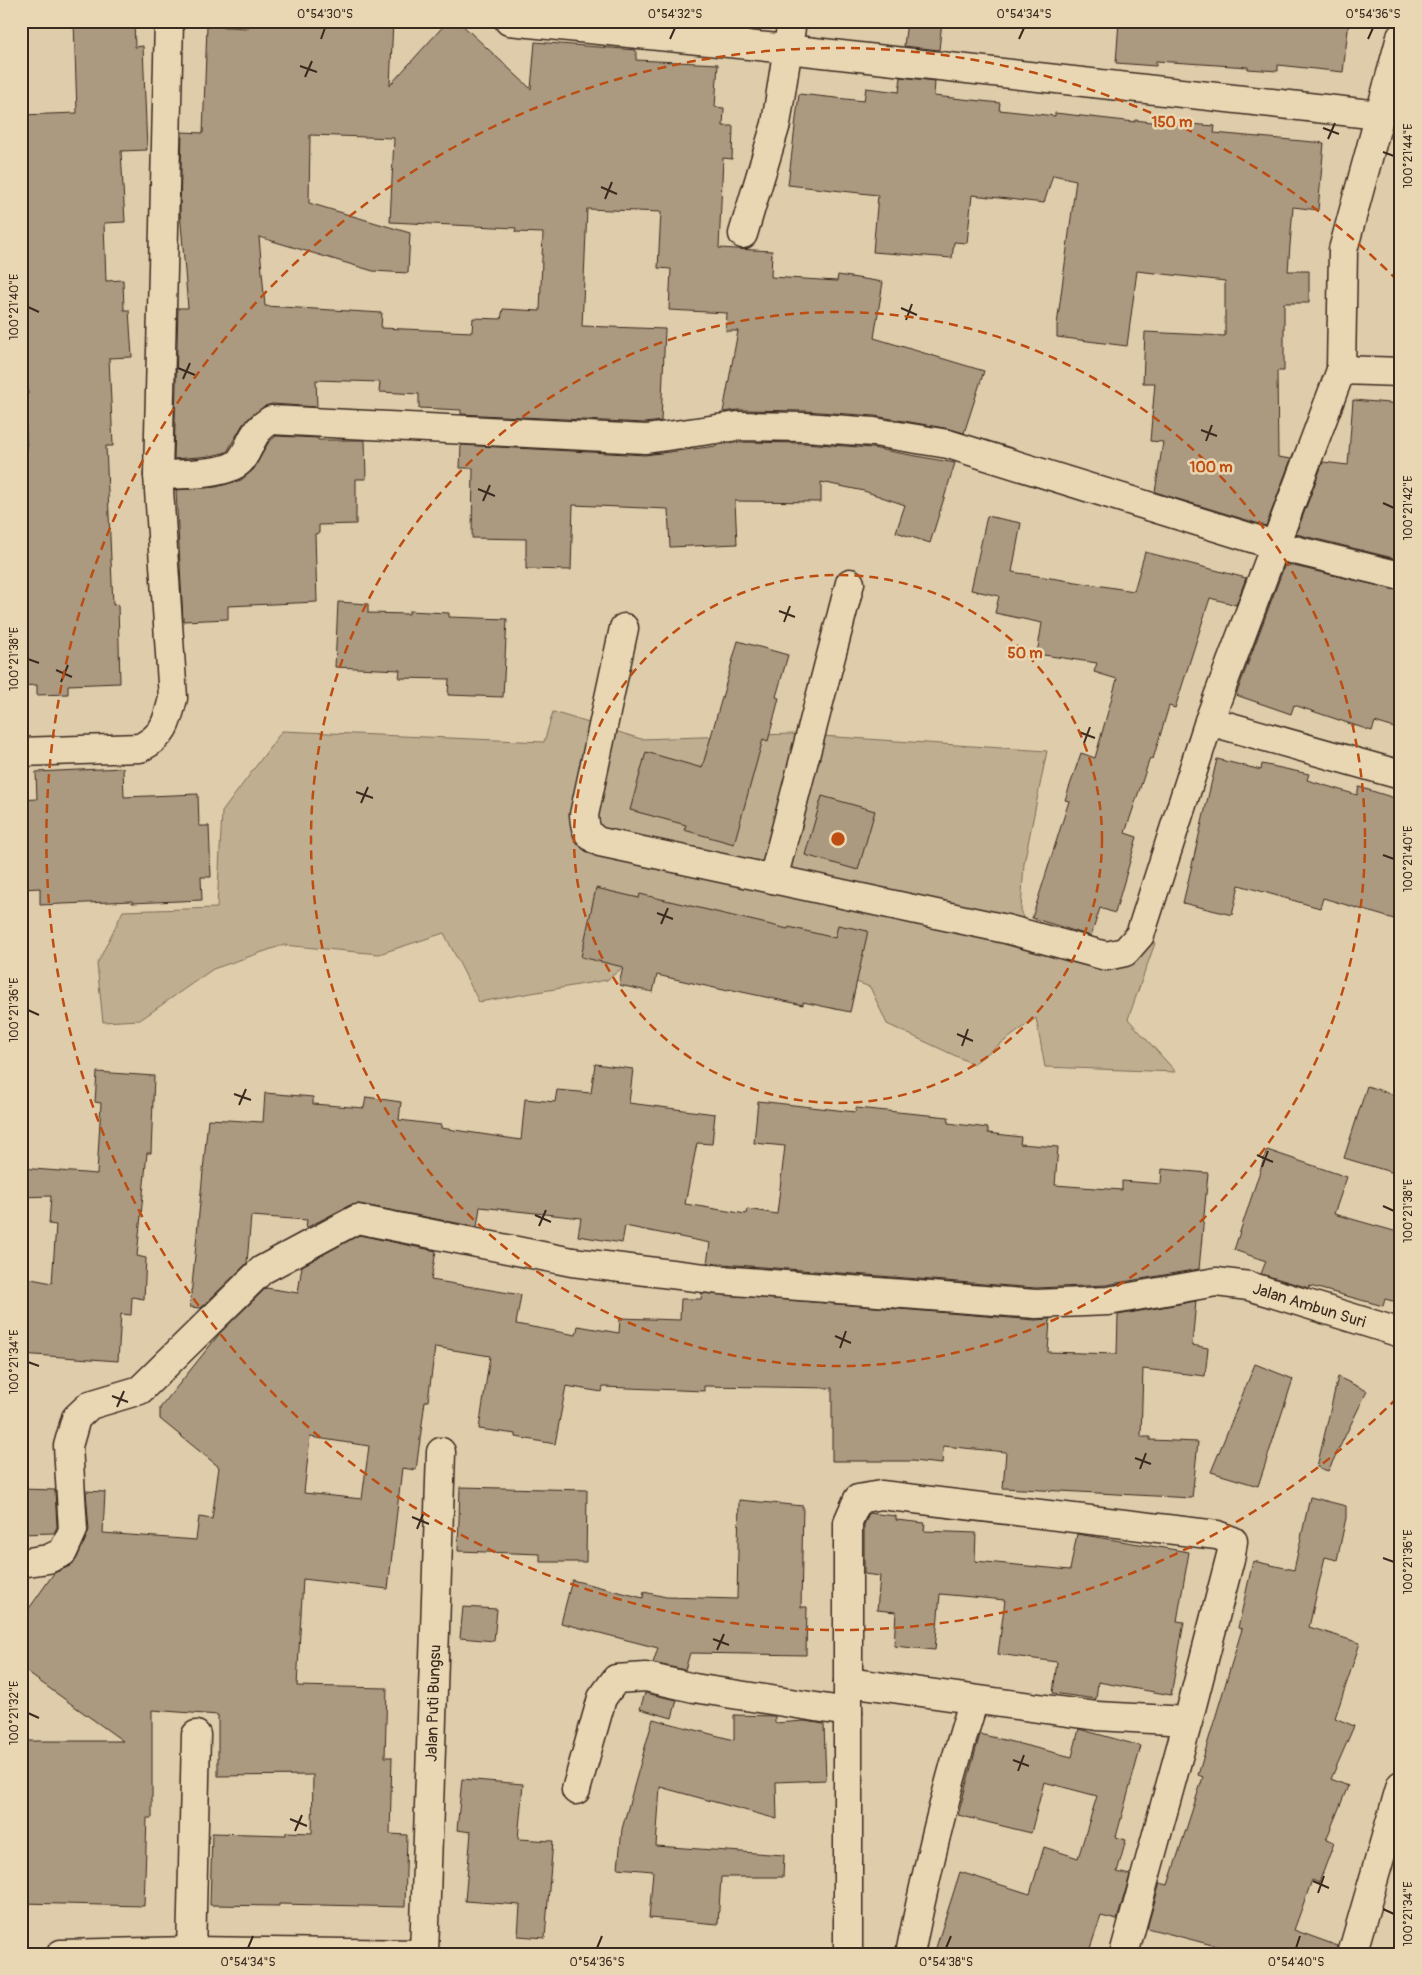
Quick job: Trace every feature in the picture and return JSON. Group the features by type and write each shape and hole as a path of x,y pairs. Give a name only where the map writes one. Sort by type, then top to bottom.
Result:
{"street":[{"path":"21,752 140,748 154,741 166,724 173,698 158,475 169,21"},
{"path":"509,21 787,49 1379,115"},
{"path":"743,234 776,124 792,21"},
{"path":"624,628 584,815 585,829 591,837 600,842 1006,929 1106,956 1125,952 1140,935 1209,721 1341,370 1343,250 1401,37"},
{"path":"1341,370 1401,372"},
{"path":"158,475 228,469 240,461 254,432 271,420 646,439 738,426 805,427 874,432 948,444 1274,545 1401,576"},
{"path":"773,879 850,583"},
{"path":"1209,721 1401,775"},
{"name":"Jalan Ambun Suri","path":"21,1563 48,1559 63,1552 73,1530 68,1446 76,1418 90,1405 140,1390 262,1270 357,1219 572,1262 721,1280 1036,1304 1108,1301 1216,1282 1249,1286 1401,1333"},
{"name":"Jalan Puti Bungsu","path":"424,1954 440,1452"},
{"path":"848,1954 848,1522 858,1499 881,1495 1216,1535 1233,1541 1229,1564 1188,1721 1124,1954"},
{"path":"576,1790 602,1698 616,1679 646,1677 694,1688 848,1712"},
{"path":"848,1682 1097,1716 1188,1721"},
{"path":"910,1954 925,1880 947,1790 974,1700"},
{"path":"191,1952 196,1735"},
{"path":"1352,1954 1401,1785"},
{"path":"61,1954 191,1952 424,1954"}],"shaded area":[{"path":"553,712 641,739 791,734 1047,751 1024,863 1021,910 1023,918 1028,924 1092,940 1155,943 1128,1019 1176,1072 1045,1067 1036,1018 973,1064 887,1024 870,987 810,965 676,925 607,980 479,1002 444,933 379,954 283,945 213,969 140,1020 103,1022 97,964 123,911 217,908 222,812 282,731 544,742"}],"building":[{"path":"74,21 134,21 135,47 143,46 147,150 121,151 125,222 104,223 106,281 123,280 124,310 129,310 132,357 109,358 113,446 106,446 113,605 118,604 120,683 68,685 68,694 37,695 37,685 21,686 21,451 27,450 24,394 28,394 21,238 21,115 77,113"},
{"path":"248,21 393,21 390,85 448,21 458,21 531,89 535,42 636,50 636,60 718,64 715,107 724,108 723,126 733,126 732,159 723,158 719,248 772,251 771,277 837,281 838,275 883,282 874,338 984,371 964,433 875,416 805,411 738,410 723,412 738,331 726,331 727,313 669,310 671,269 658,268 661,212 587,209 582,326 665,329 661,421 645,423 461,414 461,410 419,408 419,394 379,392 380,382 316,380 317,407 272,404 263,407 243,424 227,452 211,456 174,459 178,308 188,308 180,211 182,132 203,133 207,26 248,28","holes":["310,135 394,138 390,222 516,228 515,232 543,233 540,311 503,309 501,319 473,318 472,332 381,328 382,313 265,306 259,237 373,271 408,273 410,233 309,203"]},
{"path":"907,21 942,21 939,50 904,46"},
{"path":"1119,21 1349,21 1343,72 1278,65 1278,71 1248,69 1248,67 1156,61 1156,66 1116,63"},
{"path":"901,77 935,81 934,96 1000,103 999,110 1055,116 1055,113 1135,122 1135,120 1177,125 1177,123 1215,126 1214,133 1324,143 1318,210 1293,207 1288,271 1309,271 1309,303 1284,303 1284,371 1277,371 1278,457 1291,459 1266,526 1155,492 1163,442 1150,441 1155,383 1143,383 1145,332 1225,336 1225,281 1137,271 1127,346 1057,337 1076,180 1053,175 1044,203 972,195 967,243 954,242 952,258 873,252 878,195 788,185 799,94 864,101 866,88 899,92"},
{"path":"1353,400 1401,404 1401,560 1296,534 1323,462 1348,465"},
{"path":"276,436 318,438 318,440 365,440 366,479 356,479 356,524 319,525 319,533 315,534 317,602 228,606 228,619 183,621 176,490 216,487 241,480 254,469 268,443"},
{"path":"739,442 804,443 872,448 955,463 930,543 896,532 905,505 864,491 821,482 821,502 735,501 737,544 670,547 668,509 573,505 571,570 526,569 526,539 472,538 473,468 460,468 461,445 645,455"},
{"path":"987,516 1021,523 1012,572 1134,591 1145,552 1246,578 1236,605 1210,598 1175,708 1169,706 1153,759 1150,758 1125,833 1137,837 1115,913 1100,908 1091,936 1032,918 1069,801 1065,800 1081,753 1095,758 1117,679 1094,672 1097,663 1037,654 1042,623 995,613 999,596 971,590"},
{"path":"1285,564 1401,591 1401,730 1375,722 1372,731 1294,705 1291,714 1236,695"},
{"path":"338,602 368,604 368,613 409,614 409,611 449,613 449,617 507,619 503,697 448,695 449,679 399,678 400,670 335,667"},
{"path":"738,641 788,655 776,697 779,698 768,741 763,739 734,844 684,830 686,825 630,810 646,752 702,768"},
{"path":"1217,759 1261,770 1262,764 1309,774 1307,780 1357,795 1359,787 1401,800 1401,921 1323,898 1320,908 1239,885 1232,915 1183,903"},
{"path":"123,768 124,797 198,794 199,826 209,826 211,877 201,877 202,900 40,905 40,888 21,889 21,800 37,799 36,772"},
{"path":"822,796 875,811 858,870 805,855"},
{"path":"596,888 639,898 640,894 788,929 789,927 835,938 838,925 868,931 850,1012 803,1002 803,1005 728,989 728,991 657,975 653,992 619,985 623,967 581,957"},
{"path":"595,1064 633,1069 629,1103 715,1114 712,1144 697,1143 685,1204 746,1214 747,1209 777,1214 785,1146 754,1143 758,1101 855,1112 856,1108 949,1117 948,1123 988,1128 988,1133 1021,1137 1020,1144 1058,1147 1055,1185 1122,1190 1122,1181 1161,1184 1162,1169 1208,1173 1199,1269 1106,1285 1036,1288 707,1263 710,1243 625,1226 622,1243 578,1236 581,1218 480,1207 477,1227 359,1204 350,1205 306,1228 307,1220 251,1216 247,1263 201,1308 190,1307 208,1119 263,1122 265,1093 313,1097 313,1104 364,1108 366,1097 401,1102 399,1120 441,1125 441,1128 521,1140 525,1099 555,1102 557,1090 591,1093"},
{"path":"97,1072 154,1076 151,1153 147,1153 137,1256 146,1258 144,1299 132,1297 131,1315 121,1314 118,1361 21,1354 21,1277 52,1283 56,1225 49,1224 51,1196 21,1197 21,1168 97,1174 101,1103 95,1102"},
{"path":"1367,1086 1401,1097 1401,1175 1344,1158"},
{"path":"1267,1150 1347,1177 1334,1214 1401,1233 1401,1303 1385,1299 1383,1306 1261,1274 1266,1261 1234,1250"},
{"path":"359,1235 436,1251 431,1280 521,1295 516,1324 576,1335 578,1326 619,1333 620,1318 680,1320 681,1299 701,1299 702,1293 1035,1320 1050,1319 1048,1352 1117,1354 1118,1315 1196,1301 1192,1345 1208,1348 1205,1376 1143,1369 1141,1437 1150,1437 1150,1440 1198,1442 1192,1498 1003,1488 1006,1452 943,1446 942,1464 912,1461 832,1461 832,1388 704,1386 704,1391 603,1387 602,1392 566,1386 555,1444 516,1437 516,1434 479,1429 490,1356 435,1347 428,1401 425,1401 416,1470 402,1468 388,1589 303,1579 297,1686 387,1688 385,1757 392,1757 390,1834 407,1835 405,1907 279,1904 279,1906 210,1905 212,1833 286,1835 286,1832 312,1833 313,1775 218,1776 218,1715 152,1710 152,1818 147,1818 144,1906 21,1903 21,1741 123,1741 21,1668 21,1620 54,1573 70,1566 77,1558 89,1530 86,1491 105,1492 103,1533 196,1540 199,1517 212,1519 219,1467 160,1419 160,1408 220,1333 266,1288 298,1293 302,1266","holes":["310,1437 369,1446 362,1499 304,1493"]},
{"path":"1255,1364 1293,1379 1258,1486 1211,1472"},
{"path":"1338,1377 1367,1391 1328,1471 1317,1467"},
{"path":"460,1487 587,1490 586,1562 540,1562 540,1554 458,1551"},
{"path":"21,1489 55,1490 57,1527 54,1533 21,1534"},
{"path":"1310,1497 1346,1506 1346,1518 1337,1560 1325,1557 1309,1627 1360,1643 1335,1718 1354,1726 1331,1779 1348,1786 1326,1840 1334,1843 1319,1883 1312,1880 1294,1930 1338,1946 1337,1954 1237,1954 1216,1946 1147,1928 1160,1883 1168,1885 1203,1777 1198,1775 1242,1629 1238,1628 1253,1561 1294,1570"},
{"path":"739,1500 803,1506 801,1607 807,1607 806,1655 690,1653 685,1670 653,1663 658,1648 561,1623 572,1580 643,1598 644,1592 666,1597 737,1599"},
{"path":"869,1513 896,1516 896,1520 925,1523 924,1531 976,1533 975,1561 1070,1570 1077,1534 1189,1552 1177,1621 1184,1622 1171,1695 1098,1682 1096,1699 1053,1693 1057,1662 998,1654 1005,1600 940,1594 935,1650 894,1646 896,1612 877,1610 880,1576 864,1574 864,1525"},
{"path":"463,1607 497,1609 494,1641 460,1638"},
{"path":"645,1693 677,1700 672,1718 640,1709"},
{"path":"734,1715 775,1716 775,1723 805,1721 824,1724 826,1780 776,1782 777,1819 660,1787 656,1846 784,1855 783,1877 721,1877 718,1924 649,1918 653,1871 618,1868 622,1829 653,1719 734,1740"},
{"path":"1079,1729 1141,1746 1116,1837 1126,1840 1117,1872 1130,1875 1117,1920 1101,1916 1088,1954 934,1954 960,1872 1030,1894 1044,1847 1078,1858 1097,1796 1044,1782 1031,1833 958,1815 980,1734 1072,1757"},
{"path":"462,1779 523,1784 518,1839 553,1841 545,1938 518,1936 520,1905 465,1901 471,1832 457,1830"}]}
